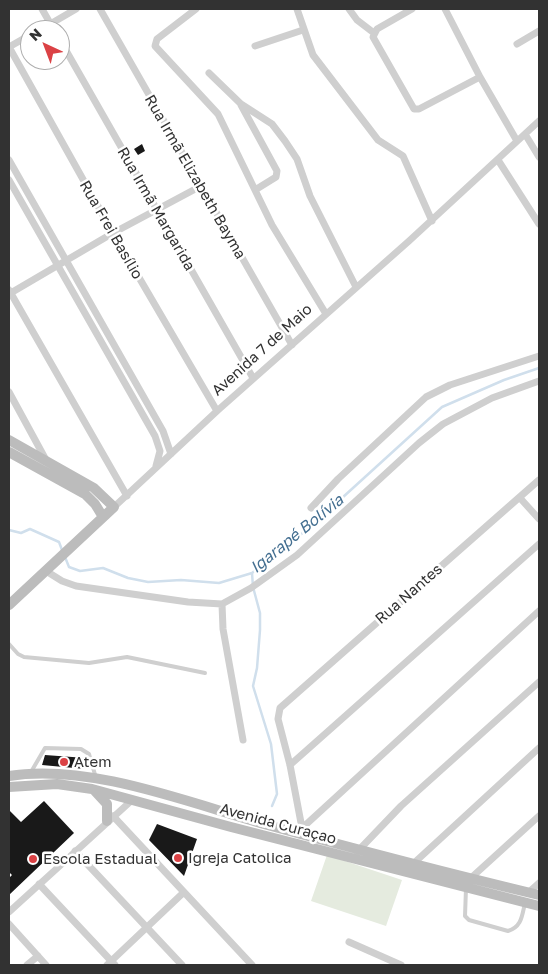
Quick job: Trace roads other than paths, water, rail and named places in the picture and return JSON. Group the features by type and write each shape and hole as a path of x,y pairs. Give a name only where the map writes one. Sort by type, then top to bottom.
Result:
{"main road":[{"path":"9,440 94,488 114,507"},
{"path":"9,452 85,494 95,504 103,517"},
{"name":"Avenida 7 de Maio","path":"9,605 114,507"},
{"name":"Avenida Curaçao","path":"9,776 58,774 96,778 218,811 299,830 356,854 466,888 539,906"},
{"name":"Avenida Curaçao","path":"9,787 57,784 92,789 212,822 356,854 414,863 534,894"},
{"path":"92,789 107,804 110,819"},
{"path":"212,822 218,811"}],"street":[{"path":"42,9 49,20"},
{"path":"62,20 76,9"},
{"name":"Rua Irmã Elizabeth Bayma","path":"100,9 292,345"},
{"path":"196,9 157,39 155,46 218,114 272,225 326,314"},
{"path":"297,9 313,55 378,140 403,156 432,220"},
{"path":"350,9 361,24 374,32"},
{"path":"412,9 376,29 373,37 414,109 419,109 480,77"},
{"path":"445,9 480,77 517,141"},
{"path":"255,46 303,30"},
{"path":"517,44 539,31"},
{"path":"9,47 20,41"},
{"name":"Rua Frei Basílio","path":"9,47 113,233 217,411"},
{"name":"Rua Irmã Margarida","path":"70,58 254,378"},
{"path":"209,73 241,104 272,124 292,152 317,210 356,287"},
{"path":"241,104 276,171 276,177 271,182 255,190"},
{"name":"Avenida 7 de Maio","path":"114,507 217,411 432,220 539,121"},
{"path":"525,134 539,158"},
{"path":"9,160 162,432 171,454"},
{"path":"498,160 539,224"},
{"path":"9,180 155,436 160,451 156,469"},
{"path":"127,496 9,292 201,186"},
{"path":"312,508 338,479 426,397 450,385 539,356"},
{"path":"46,570 62,581 76,586 188,602 222,604 251,588 297,555 419,443 443,424 492,398 539,381"},
{"path":"9,392 47,461"},
{"name":"Rua Nantes","path":"290,765 278,719 280,708 539,480"},
{"path":"520,498 539,519"},
{"path":"299,830 290,765 539,544"},
{"path":"222,604 223,629 243,740"},
{"path":"299,830 539,611"},
{"path":"356,854 400,806 539,682"},
{"path":"414,863 539,748"},
{"path":"9,912 131,800"},
{"path":"472,877 539,816"},
{"path":"110,819 252,965"},
{"path":"75,851 182,965"},
{"path":"534,894 539,883"},
{"path":"38,884 111,964 183,893"},
{"path":"9,924 46,965"},
{"path":"349,942 401,965"},
{"path":"28,965 38,956"}],"lane":[{"path":"9,644 18,654 24,657 89,663 127,657 205,673"},
{"path":"30,774 42,751 48,747 86,750 96,778"},
{"path":"466,888 466,916 469,920 508,931 514,929 521,921 525,903"}],"waterway":[{"name":"Igarapé Bolívia","path":"65,557 69,567 80,571 103,568 128,578 148,582 181,580 219,583 252,573 309,528 442,407 504,380 539,368"},
{"name":"Igarapé Bolívia","path":"9,530 21,533 30,529 59,542 62,550"},
{"path":"252,573 253,587 260,613 257,668 253,686 271,744 277,794 272,806"}],"place":[{"name":"Atem","path":"64,762"},
{"name":"Igreja Catolica","path":"178,858"},
{"name":"Escola Estadual","path":"33,859"}]}
